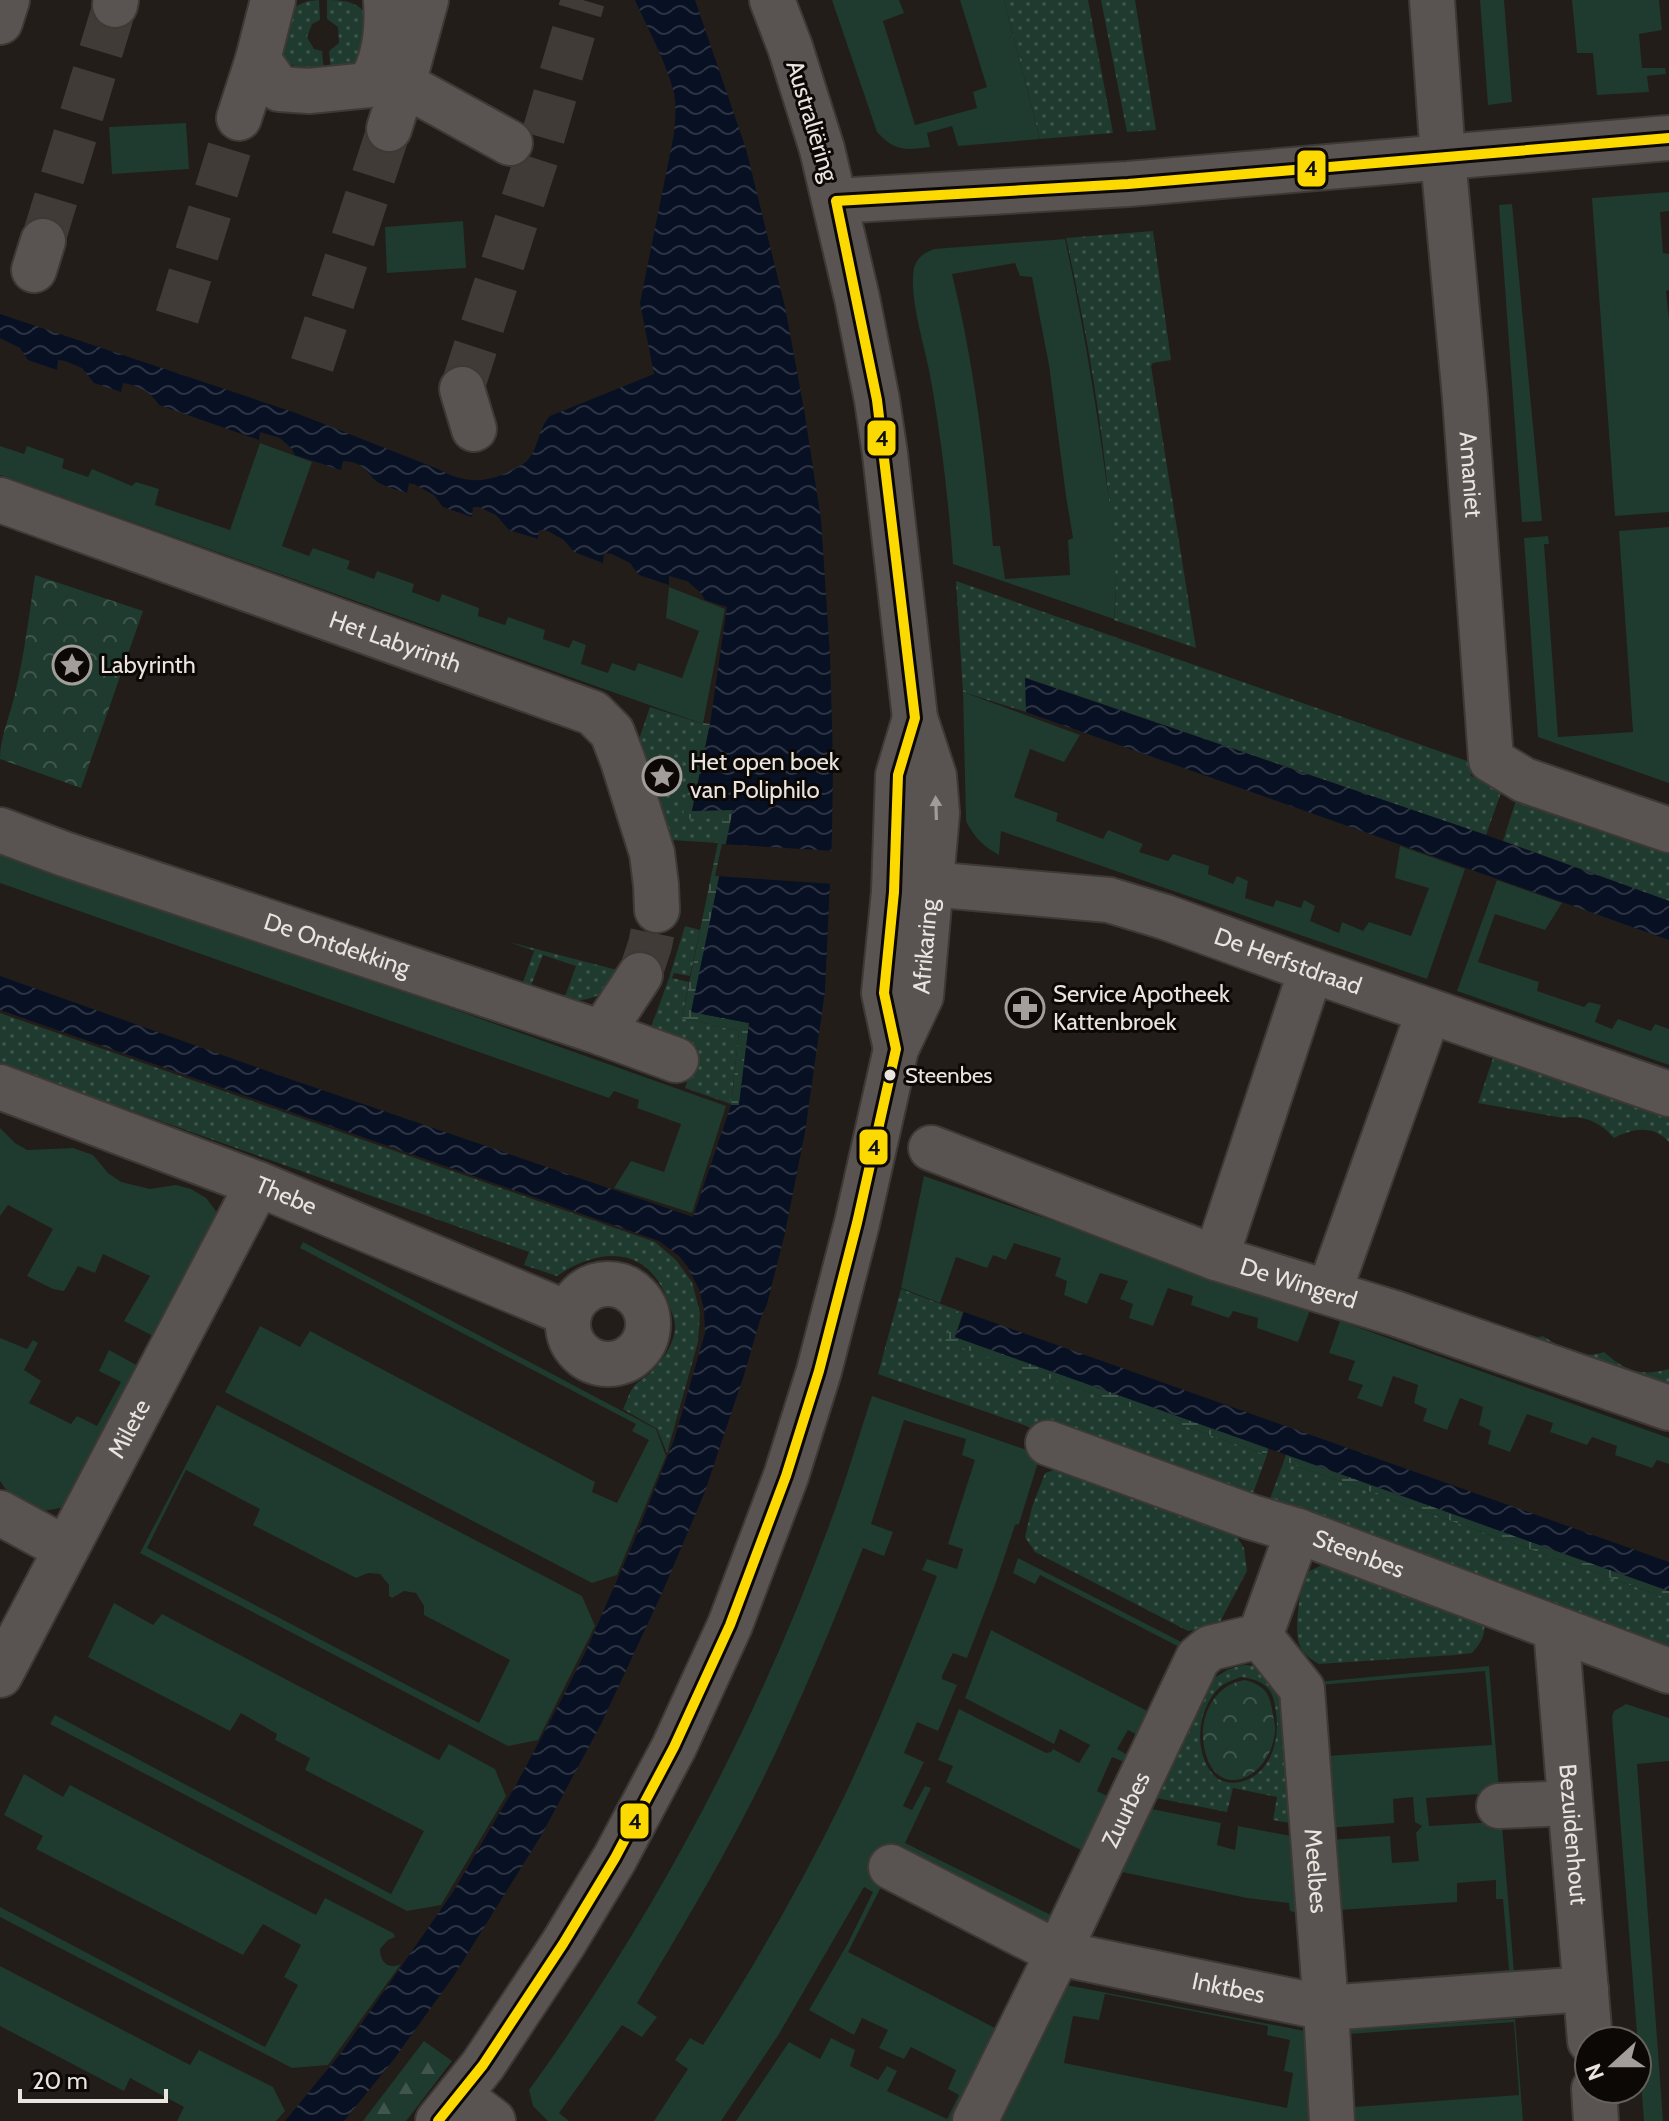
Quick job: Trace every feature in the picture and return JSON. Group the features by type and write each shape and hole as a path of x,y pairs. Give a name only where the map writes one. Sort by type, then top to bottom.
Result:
{"street":[{"path":"0,22 7,0"},
{"path":"386,0 399,62 510,143"},
{"path":"389,129 399,62 426,0"},
{"name":"Australiëring","path":"772,0 808,103 836,201 877,400 915,718 934,776 937,813 913,884"},
{"name":"Amaniet","path":"1432,0 1491,760 1524,780 1669,830"},
{"path":"239,118 258,59 269,1"},
{"path":"258,59 279,89 309,91 369,85 379,70 399,62"},
{"path":"836,201 1128,184 1669,138"},
{"name":"Het Labyrinth","path":"0,500 593,713 612,732 623,761 652,853 657,910"},
{"name":"De Ontdekking","path":"0,830 676,1060"},
{"name":"De Herfstdraad","path":"913,884 1109,900 1669,1094"},
{"name":"Afrikaring","path":"463,2112 483,2065 615,1858 674,1747 730,1625 786,1476 819,1371 857,1223 896,1049 921,996 913,884"},
{"path":"1216,1258 1311,970"},
{"path":"602,1033 640,975"},
{"path":"1329,1292 1429,1011"},
{"name":"Thebe","path":"0,1087 258,1184 569,1314"},
{"name":"De Wingerd","path":"931,1148 1216,1258 1329,1292 1669,1408"},
{"name":"Milete","path":"0,1675 258,1184"},
{"name":"Steenbes","path":"1048,1443 1298,1531 1669,1671"},
{"path":"0,1513 66,1549"},
{"path":"1260,1636 1298,1531"},
{"name":"Bezuidenhout","path":"1556,1629 1589,2025"},
{"name":"Zuurbes","path":"975,2121 1198,1658 1210,1648 1260,1636"},
{"name":"Meelbes","path":"1260,1636 1302,1689 1332,2121"},
{"path":"1499,1806 1570,1803"},
{"name":"Inktbes","path":"891,1867 1058,1953 1326,2008 1586,1989"}],"green space":[{"path":"319,0 320,20 312,24 307,37 314,49 322,51 324,72 293,66 279,53 289,9"},
{"path":"327,0 355,5 365,12 374,25 356,65 331,71 329,51 339,43 338,27 327,19"},
{"path":"832,0 899,0 904,13 883,21 915,125 977,108 973,92 987,87 960,0 1004,0 1040,139 958,146 952,126 927,133 930,147 907,149 890,143 877,132"},
{"path":"1004,0 1088,0 1113,133 1040,139"},
{"path":"1101,0 1135,0 1156,130 1127,132"},
{"path":"1480,0 1504,0 1512,102 1488,105"},
{"path":"1572,0 1659,0 1662,30 1639,34 1642,68 1665,68 1666,74 1647,76 1649,92 1597,95 1593,53 1577,53"},
{"path":"186,123 189,169 112,174 109,127"},
{"path":"1669,192 1669,211 1660,212 1663,253 1669,254 1669,290 1666,291 1669,320 1669,512 1615,516 1592,198"},
{"path":"1512,204 1542,521 1522,522 1499,205"},
{"path":"463,221 466,268 387,273 385,227"},
{"path":"1153,231 1171,360 1151,366 1196,648 1114,620 1115,574 1104,455 1088,346 1066,238"},
{"path":"1065,239 1102,449 1115,555 1114,619 953,564 939,430 913,288 916,262 934,249","holes":["1015,263 1020,276 1032,277 1049,365 1073,538 1068,540 1070,575 1005,579 1000,546 993,546 978,409 952,274"]},
{"path":"260,443 312,462 282,546 309,556 313,548 350,561 347,569 374,579 377,571 414,584 412,592 439,602 442,594 479,608 478,616 505,625 508,617 545,630 543,639 569,648 573,640 586,645 581,664 608,673 612,663 635,671 638,663 682,678 699,631 666,618 669,587 725,609 703,724 0,475 0,446 24,454 27,446 64,459 62,468 88,477 92,469 132,486 136,482 159,489 155,505 230,530"},
{"path":"1669,527 1669,783 1538,737 1524,538 1548,536 1549,544 1544,544 1558,737 1633,732 1619,531"},
{"name":"Labyrinth","path":"35,575 143,611 81,788 0,759 21,667"},
{"path":"956,581 1470,762 1471,776 1503,787 1486,835 1026,678 1026,712 963,692"},
{"path":"963,692 1080,735 1064,762 1030,749 1014,797 1058,813 1056,821 1103,839 1108,830 1143,844 1139,852 1168,861 1173,854 1209,866 1208,874 1233,884 1237,876 1248,881 1245,898 1273,907 1276,900 1301,908 1304,900 1315,906 1310,921 1339,933 1342,922 1363,931 1369,922 1411,936 1429,888 1395,878 1400,846 1465,869 1427,979 1001,831 999,855 993,852 966,821"},
{"path":"650,707 703,724 683,818 724,817 719,843 671,840 659,824 637,745"},
{"path":"703,723 710,724 692,811 733,809 692,1012 749,1023 739,1105 731,1105 739,1031 682,1018 723,818 682,819"},
{"path":"1518,794 1669,846 1669,901 1503,841"},
{"path":"0,848 726,1106 692,1213 614,1188 631,1161 664,1172 681,1124 637,1108 639,1100 614,1091 609,1098 0,883"},
{"path":"1497,880 1562,903 1545,930 1495,914 1478,962 1539,982 1537,991 1584,1007 1589,1002 1601,1005 1595,1022 1612,1029 1618,1019 1651,1031 1655,1024 1669,1029 1669,1065 1457,991"},
{"path":"685,926 700,930 690,976 674,973 672,978 689,982 682,1018 739,1031 731,1104 685,1088 698,1048 650,1030"},
{"path":"509,942 625,972 599,995 584,1000 564,999 576,966 543,955 530,988 522,985 534,951"},
{"path":"0,1013 655,1242 676,1260 692,1282 700,1313 698,1342 667,1453 657,1429 623,1409 634,1386 665,1355 675,1332 675,1323 659,1283 649,1270 636,1261 606,1256 573,1266 557,1276 524,1265 529,1252 0,1064"},
{"path":"1496,1049 1669,1111 1669,1142 1656,1133 1643,1130 1614,1138 1597,1124 1584,1119 1478,1103"},
{"path":"0,1128 27,1150 73,1148 93,1155 108,1173 121,1182 150,1189 176,1185 191,1189 206,1198 219,1215 155,1337 124,1321 150,1276 103,1254 95,1273 78,1266 64,1291 27,1276 53,1229 8,1205 0,1216"},
{"path":"924,1176 1310,1310 1298,1342 1257,1328 1258,1318 1233,1311 1229,1318 1191,1305 1193,1296 1168,1288 1153,1326 1129,1318 1133,1304 1120,1299 1128,1281 1100,1273 1087,1304 1064,1295 1067,1281 1055,1276 1061,1258 1014,1243 1006,1260 993,1255 987,1268 956,1257 940,1303 901,1288"},
{"path":"303,1242 656,1429 666,1456 617,1575 592,1583 225,1392 260,1326 300,1347 310,1331 595,1482 592,1492 617,1503 649,1440 632,1431 636,1424 300,1248"},
{"path":"901,1289 957,1310 946,1342 1267,1455 1249,1504 878,1374"},
{"path":"957,1310 963,1312 955,1337 1268,1448 1267,1455 945,1342"},
{"path":"1340,1321 1669,1438 1669,1464 1657,1460 1652,1468 1615,1455 1617,1446 1592,1437 1587,1445 1550,1432 1553,1423 1527,1414 1510,1452 1488,1444 1491,1431 1479,1425 1483,1407 1460,1398 1447,1430 1423,1421 1427,1409 1414,1403 1418,1385 1393,1376 1382,1407 1357,1398 1363,1385 1348,1380 1355,1361 1329,1353"},
{"path":"1543,1336 1580,1354 1604,1352 1634,1371 1669,1369 1669,1391 1526,1340"},
{"path":"0,1338 27,1349 33,1340 38,1343 24,1370 41,1381 29,1403 71,1424 77,1416 97,1426 121,1382 99,1371 109,1350 140,1367 65,1507 39,1510 11,1497 0,1481"},
{"path":"872,1396 1038,1454 1039,1459 1019,1524 1015,1525 967,1658 953,1653 942,1676 942,1679 957,1685 938,1731 917,1722 904,1753 924,1762 903,1806 912,1810 925,1786 931,1788 905,1843 1051,1915 1083,1851 946,1782 953,1766 938,1760 959,1709 1046,1753 1053,1749 1079,1763 1090,1745 1060,1729 1054,1744 965,1698 991,1630 1153,1714 1185,1650 1040,1575 1035,1584 1013,1573 1018,1558 1191,1647 1145,1739 1128,1730 1117,1749 1135,1759 1052,1924 896,1843 876,1881 1033,1961 952,2121 736,2121 789,2042 820,2059 831,2038 855,2050 850,2066 878,2080 887,2066 897,2071 887,2091 947,2119 959,2095 948,2089 956,2070 911,2047 904,2059 879,2048 888,2030 862,2018 854,2035 809,2010 873,1892 864,1887 779,2034 721,2121 654,2121 688,2069 675,2060 690,2038 703,2045 776,1925 842,1801 880,1718 937,1576 922,1570 927,1559 957,1569 963,1549 948,1544 975,1460 962,1455 966,1439 904,1420 871,1524 893,1532 884,1556 863,1548 763,1779 718,1864 637,2003 657,2017 642,2037 622,2025 559,2113 569,2121 548,2121 533,2106 529,2090 619,1956 699,1817 735,1745 801,1598 836,1507","holes":["1112,1757 1124,1762 1109,1797 1097,1791","881,1887 1028,1963 995,2028 848,1952"]},
{"path":"217,1405 582,1596 595,1626 538,1740 508,1746 140,1553","holes":["186,1470 260,1509 253,1525 356,1578 368,1573 380,1574 389,1585 389,1596 392,1598 404,1591 416,1593 424,1606 424,1615 510,1660 479,1723 147,1548"]},
{"path":"1286,1454 1669,1591 1669,1599 1284,1461"},
{"path":"1284,1461 1669,1599 1669,1654 1265,1512"},
{"path":"1060,1468 1236,1535 1244,1548 1247,1571 1220,1622 1208,1629 1188,1631 1035,1552 1025,1537 1032,1507 1045,1473"},
{"path":"1326,1563 1484,1623 1482,1639 1472,1653 1319,1664 1301,1649 1297,1621 1303,1574"},
{"path":"114,1603 153,1625 162,1614 439,1760 449,1744 495,1769 506,1796 441,1905 407,1911 50,1724 55,1715 391,1894 424,1831 305,1770 310,1758 275,1740 277,1734 241,1713 230,1731 88,1657"},
{"path":"1243,1665 1261,1668 1280,1686 1295,1824 1273,1820 1277,1797 1233,1788 1227,1812 1151,1797 1201,1692 1214,1678","holes":["1241,1677 1262,1683 1271,1694 1276,1709 1275,1745 1259,1772 1240,1782 1228,1782 1215,1776 1206,1764 1200,1729 1212,1696 1224,1684"]},
{"path":"1489,1666 1514,1972 1340,1988 1329,1840 1390,1836 1392,1863 1419,1861 1416,1833 1422,1826 1415,1822 1413,1797 1393,1799 1394,1823 1328,1828 1316,1682","holes":["1485,1671 1492,1745 1326,1756 1320,1685","1493,1793 1495,1822 1429,1826 1426,1798","1496,1880 1496,1899 1503,1899 1509,1970 1344,1983 1339,1910 1457,1902 1457,1883"]},
{"path":"1245,1680 1258,1685 1268,1696 1275,1733 1262,1765 1239,1780 1227,1779 1216,1773 1208,1759 1203,1729 1208,1710 1218,1694 1226,1687"},
{"path":"1626,1704 1669,1718 1669,1761 1637,1764 1663,2121 1644,2121 1643,2105 1653,2105 1653,2025 1636,2025 1612,1717 1614,1711"},
{"path":"24,1774 63,1797 70,1785 316,1915 325,1898 393,1933 395,1937 380,1949 380,1954 389,1965 401,1964 328,2065 292,2068 0,1917 0,1907 265,2047 298,1985 284,1977 301,1945 263,1924 243,1955 36,1849 43,1836 4,1815"},
{"path":"1147,1808 1221,1823 1217,1845 1235,1850 1238,1826 1296,1837 1301,1914 1290,1911 1289,1903 1247,1898 1117,1871"},
{"path":"0,1966 190,2065 199,2050 273,2087 285,2111 276,2121 177,2121 184,2107 130,2078 124,2091 0,2026"},
{"path":"1061,1984 1305,2031 1311,2121 997,2121","holes":["1105,1994 1268,2026 1267,2035 1290,2040 1284,2071 1293,2073 1287,2108 1064,2063 1073,2016 1099,2020"]},
{"path":"1515,2019 1523,2121 1349,2121 1341,2030","holes":["1514,2022 1519,2095 1354,2107 1349,2034"]},
{"path":"424,2041 452,2061 406,2121 363,2121"}],"water":[{"path":"635,0 695,0 746,149 785,307 821,520 830,656 832,836 825,991 805,1132 767,1304 704,1494 601,1724 542,1834 453,1977 394,2059 344,2121 285,2121 341,2053 453,1892 557,1708 635,1539 674,1440 705,1333 704,1309 699,1289 687,1266 659,1241 0,1010 0,976 693,1217 731,1105 739,1105 749,1023 691,1012 733,810 692,811 710,724 727,607 705,600 687,581 669,576 669,585 639,575 630,563 612,554 604,553 603,563 574,552 564,540 548,531 539,530 538,539 509,530 496,515 479,507 473,507 472,517 443,507 434,495 414,484 409,483 407,493 387,487 357,464 343,461 341,470 295,455 280,438 260,432 259,440 159,405 148,393 134,385 123,383 121,392 94,383 82,368 65,361 58,360 57,370 28,360 20,348 0,338 0,314 296,413 456,477 483,480 510,471 531,456 550,416 654,374 640,303 674,134 675,106 665,66"},
{"path":"1025,678 1486,835 1669,901 1669,940 1026,712"},
{"path":"964,1312 1669,1562 1669,1591 955,1337"}],"pier":[{"path":"722,844 835,851 834,884 715,876"}],"tunnel":[{"path":"462,389 537,157 583,0"},
{"path":"43,241 115,5"},
{"path":"177,317 239,118"},
{"path":"312,365 389,129"},
{"path":"640,975 657,910"}],"transit line":[{"name":"4","path":"438,2121 483,2065 615,1858 674,1747 730,1625 786,1476 819,1371 857,1223 896,1049 884,993 894,892 898,775 915,718 877,400 836,201 1128,184 1669,138"}],"place":[{"name":"Labyrinth","path":"72,665"},
{"name":"Het open boek van Poliphilo","path":"662,776"},
{"name":"Service Apotheek Kattenbroek","path":"1025,1008"},
{"name":"Steenbes","path":"890,1075"}]}
